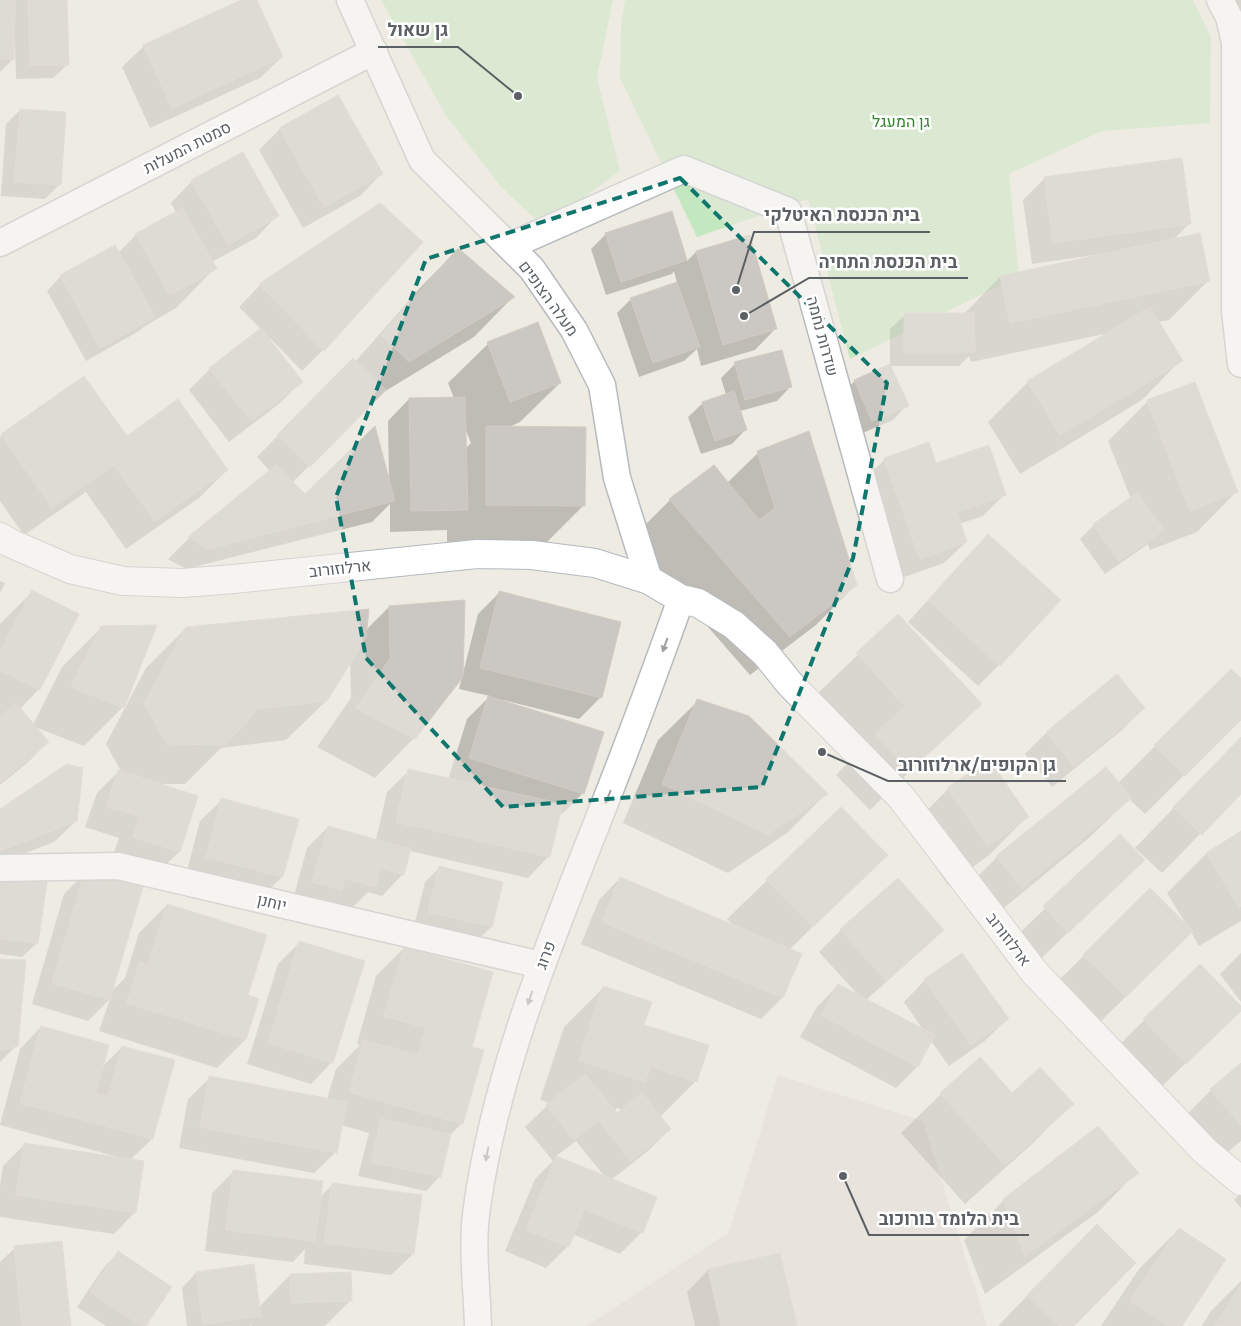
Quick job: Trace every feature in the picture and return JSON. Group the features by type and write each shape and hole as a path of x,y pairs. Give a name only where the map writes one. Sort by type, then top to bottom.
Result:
{"street":[{"name":"מעלה הצופים","path":"350,0 422,160 532,269 574,330 602,385 617,478 649,580"},
{"path":"1220,0 1229,17 1238,42 1238,311 1241,364"},
{"name":"סמטת המעלות","path":"0,243 374,51"},
{"name":"שדרות נחמה","path":"510,246 684,169 788,211 890,579"},
{"name":"ארלוזורוב","path":"0,537 70,568 122,581 183,583 477,554 532,555 595,563 649,580 681,599 698,603 734,625 765,653 790,684 901,797 1035,973 1205,1151 1241,1182"},
{"name":"פרוג","path":"478,1326 475,1242 477,1209 496,1106 541,965 635,729 681,599"},
{"name":"יוחנן","path":"0,868 118,866 541,965"}],"highlighted area":[{"path":"680,178 887,383 853,558 762,787 503,807 366,658 336,497 426,259"}],"shaded area":[{"path":"778,1075 923,1121 987,1326 587,1326 729,1232"}],"green space":[{"path":"381,0 613,0 597,78 620,171 544,227 500,186 445,114"},
{"name":"גן המעגל","path":"625,0 1193,0 1211,37 1210,123 1102,131 1009,174 1019,276 850,359 808,199 697,237 620,78 621,25"}],"building":[{"path":"0,0 15,0 14,60 0,59"},
{"path":"28,0 67,0 69,65 30,65"},
{"path":"241,0 257,0 283,57 172,108 143,45"},
{"path":"338,95 383,174 324,207 279,128"},
{"path":"20,109 66,112 61,185 14,182"},
{"path":"243,152 279,216 228,245 191,180"},
{"path":"1182,158 1191,224 1053,243 1044,177"},
{"path":"380,203 423,242 324,351 259,284"},
{"path":"182,208 217,269 170,295 135,234"},
{"path":"672,211 687,260 621,282 605,233"},
{"path":"1200,233 1210,281 1010,323 1000,276"},
{"path":"750,235 777,329 723,345 696,251"},
{"path":"115,245 155,317 100,348 60,275"},
{"path":"458,248 515,297 409,362 381,335"},
{"path":"677,282 700,347 653,363 630,298"},
{"path":"1150,307 1183,361 1060,435 1027,381"},
{"path":"904,313 974,313 975,352 904,352"},
{"path":"538,322 561,383 510,402 487,342"},
{"path":"261,328 303,382 251,421 209,368"},
{"path":"782,350 792,387 745,400 734,362"},
{"path":"353,358 386,390 310,467 277,435"},
{"path":"890,364 909,406 872,421 854,380"},
{"path":"84,376 127,436 178,399 228,470 155,521 114,465 52,508 1,434"},
{"path":"1195,382 1238,492 1190,511 1147,400"},
{"path":"734,391 747,430 715,441 702,402"},
{"path":"465,397 468,510 411,511 409,398"},
{"path":"375,426 395,501 208,549 188,537 276,465 305,494"},
{"path":"486,426 586,427 585,506 486,505"},
{"path":"809,431 857,585 790,637 669,499 714,465 759,520 775,508 757,451"},
{"path":"929,442 936,463 989,445 1006,495 957,512 967,542 920,559 884,458"},
{"path":"1137,493 1164,530 1119,561 1093,524"},
{"path":"988,534 1061,600 1000,666 928,600"},
{"path":"32,590 79,614 40,690 0,670 0,652"},
{"path":"499,591 621,622 602,698 480,668"},
{"path":"465,600 463,677 415,739 356,708 390,658 389,606"},
{"path":"369,609 366,638 327,701 258,709 225,745 167,744 144,703 186,627"},
{"path":"898,614 982,704 910,771 875,734 905,706 856,653"},
{"path":"157,625 124,708 71,687 101,626"},
{"path":"1231,669 1241,678 1241,720 1185,776 1154,745"},
{"path":"1117,674 1145,708 1074,767 1046,732"},
{"path":"488,696 604,732 584,794 469,758"},
{"path":"697,699 749,716 828,794 768,834 662,784"},
{"path":"16,703 49,742 0,783 0,717"},
{"path":"1241,737 1241,794 1202,835 1173,807"},
{"path":"989,759 1029,817 988,846 947,788"},
{"path":"67,764 83,768 77,821 0,851 0,809"},
{"path":"1106,767 1132,798 1022,888 996,856"},
{"path":"408,769 563,804 550,857 396,822"},
{"path":"118,770 198,796 180,852 133,837 140,817 106,806"},
{"path":"221,798 299,819 283,877 206,857"},
{"path":"841,807 888,855 813,927 766,879"},
{"path":"328,826 411,849 404,875 380,868 375,887 345,878 341,890 312,882"},
{"path":"1241,831 1241,906 1239,907 1206,853"},
{"path":"1120,834 1145,860 1068,933 1043,906"},
{"path":"439,866 503,882 492,927 428,912"},
{"path":"85,871 143,887 110,1000 52,983"},
{"path":"0,875 47,882 38,944 0,938"},
{"path":"620,877 802,954 783,998 602,922"},
{"path":"898,878 944,930 886,981 840,929"},
{"path":"1150,888 1193,931 1126,997 1083,955"},
{"path":"167,904 267,935 248,995 259,999 246,1040 127,1003 140,962 148,965"},
{"path":"299,941 365,961 333,1063 268,1043"},
{"path":"404,947 493,972 472,1047 484,1050 463,1124 349,1092 363,1040 418,1055 426,1028 384,1016"},
{"path":"962,953 1009,1019 971,1045 924,979"},
{"path":"0,959 26,960 18,1046 0,1050"},
{"path":"1200,964 1241,1006 1241,1011 1186,1064 1143,1019"},
{"path":"838,984 935,1035 918,1067 821,1015"},
{"path":"603,986 652,1002 644,1025 709,1045 697,1082 650,1066 645,1082 579,1060"},
{"path":"41,1026 109,1045 96,1093 108,1096 122,1046 175,1060 153,1139 20,1103"},
{"path":"980,1057 1012,1093 1040,1067 1074,1104 1005,1165 940,1093"},
{"path":"1241,1063 1241,1125 1210,1089"},
{"path":"585,1074 617,1113 642,1093 671,1129 631,1161 598,1120 574,1140 546,1105"},
{"path":"209,1076 347,1102 337,1153 200,1127"},
{"path":"381,1119 451,1134 441,1177 371,1162"},
{"path":"1098,1126 1139,1173 1025,1256 1003,1199"},
{"path":"24,1143 144,1161 136,1213 16,1195"},
{"path":"556,1156 657,1197 643,1233 584,1209 569,1247 526,1230"},
{"path":"233,1170 323,1181 315,1241 226,1230"},
{"path":"332,1183 422,1195 414,1254 324,1243"},
{"path":"1097,1224 1136,1263 1074,1326 1059,1326 1027,1295"},
{"path":"1179,1228 1226,1259 1182,1326 1169,1326 1130,1301"},
{"path":"62,1241 71,1326 22,1326 14,1246"},
{"path":"118,1251 172,1287 146,1326 142,1326 90,1292"},
{"path":"780,1253 797,1326 721,1326 708,1269"},
{"path":"254,1264 261,1316 203,1324 196,1272"},
{"path":"351,1272 352,1301 291,1303 290,1274"},
{"path":"1241,1285 1241,1326 1215,1326"}],"place":[{"name":"גן שאול","path":"518,96"},
{"name":"בית הכנסת האיטלקי","path":"736,290"},
{"name":"בית הכנסת התחיה","path":"744,316"},
{"name":"גן הקופים/ארלוזורוב","path":"822,752"},
{"name":"בית הלומד בורוכוב","path":"843,1176"}]}
